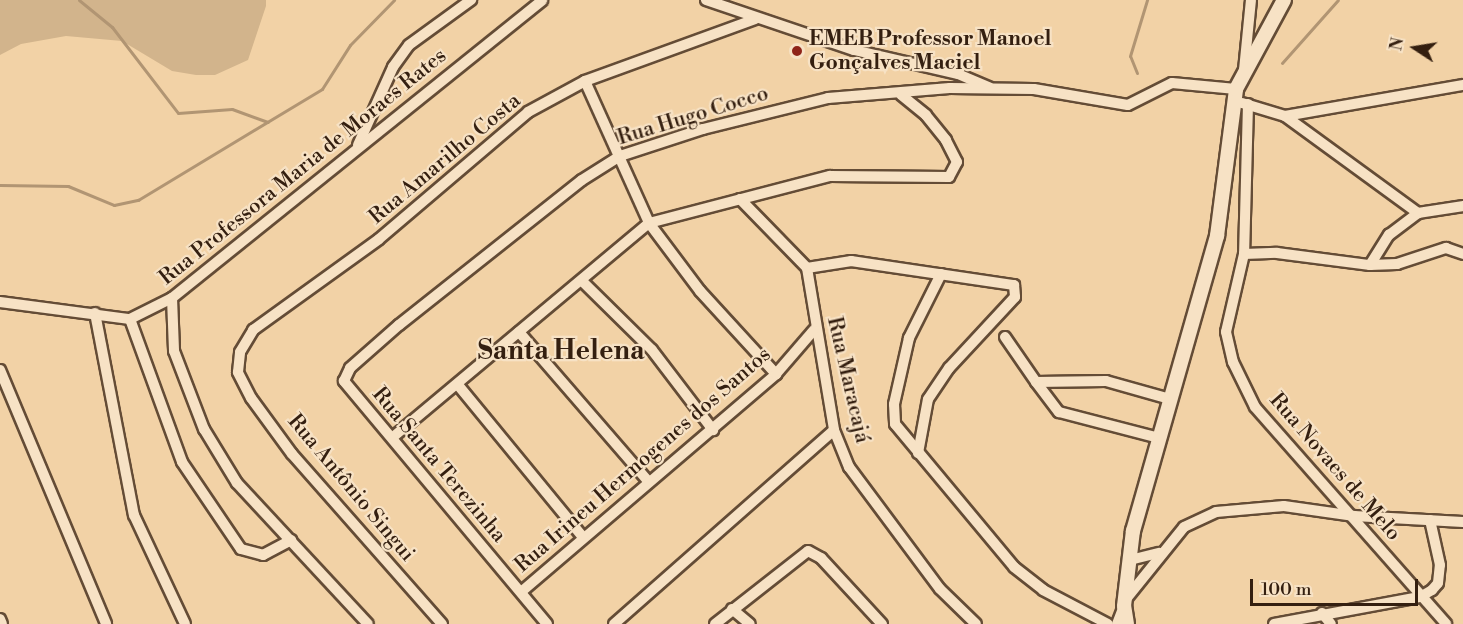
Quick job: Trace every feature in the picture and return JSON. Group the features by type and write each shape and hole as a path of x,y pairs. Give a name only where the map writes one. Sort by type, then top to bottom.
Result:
{"street":[{"path":"357,145 393,68 409,45 471,0"},
{"name":"Rua Professora Maria de Moraes Rates","path":"130,319 172,298 357,145 542,0"},
{"path":"706,0 754,19 854,50 958,74 994,89"},
{"path":"1244,70 1251,0"},
{"path":"1127,624 1125,602 1133,531 1216,236 1234,94 1244,70 1284,0"},
{"name":"Rua Amarilho Costa","path":"238,372 240,352 253,330 379,240 528,112 585,81 754,19"},
{"path":"585,81 649,223 700,291 776,374"},
{"name":"Rua Hugo Cocco","path":"346,387 350,368 582,180 620,156 703,129 828,98 902,95 950,88 1034,89 1128,105 1172,83 1234,94 1248,104 1285,116"},
{"path":"1285,116 1463,85"},
{"path":"393,437 649,223 830,176 949,177 957,162 946,140 926,115 902,95"},
{"name":"Rua Novaes de Melo","path":"1248,104 1244,254 1226,332 1233,362 1255,407 1354,516 1420,597 1446,624"},
{"path":"1285,116 1418,213"},
{"path":"740,199 807,268 851,261 1014,285 1015,297 986,333 949,368 928,399 918,453"},
{"path":"1370,265 1389,235 1418,213 1463,206"},
{"path":"1244,254 1277,253 1370,265 1397,264 1446,248 1463,254"},
{"name":"Rua Maracajá","path":"807,268 814,330 834,430 863,489 940,589 976,624"},
{"path":"941,274 909,338 894,404 895,424 1014,567 1043,590 1108,624"},
{"path":"582,281 652,350 713,430"},
{"path":"172,298 174,351 204,429 237,483 368,624"},
{"path":"0,302 130,319 182,462 241,549 263,555 291,540"},
{"path":"95,313 134,516 185,624"},
{"name":"Rua Irineu Hermogenes dos Santos","path":"520,592 776,374 814,330"},
{"path":"519,332 648,481"},
{"path":"1005,337 1059,412 1159,438"},
{"path":"0,370 106,624"},
{"name":"Rua Antônio Singui","path":"238,372 292,454 442,624"},
{"path":"1036,382 1106,381 1170,399"},
{"path":"458,385 584,537"},
{"name":"Rua Santa Terezinha","path":"346,387 393,437 547,624"},
{"path":"614,624 834,430"},
{"path":"1117,624 1125,602 1159,553 1184,527 1225,510 1284,506 1354,516 1463,522"},
{"path":"1274,624 1322,613 1420,597 1438,583 1440,566 1430,520"},
{"path":"715,624 808,551 820,558 882,624"},
{"path":"1130,560 1159,553"},
{"path":"732,609 750,624"},
{"path":"1322,613 1330,624"},
{"path":"0,619 2,624"}],"shaded area":[{"path":"0,0 266,0 266,6 248,60 215,75 196,75 172,71 122,41 66,36 21,44 0,55"}],"waterway":[{"path":"79,0 112,27 178,113 232,109 268,122"},
{"path":"0,185 68,186 114,205 138,200 322,89 350,45 394,0"},
{"path":"1137,73 1130,56 1147,0"},
{"path":"1282,63 1338,0"}],"place":[{"name":"EMEB Professor Manoel Gonçalves Maciel","path":"797,51"}],"district":[{"name":"Santa Helena","path":"561,352"}]}
